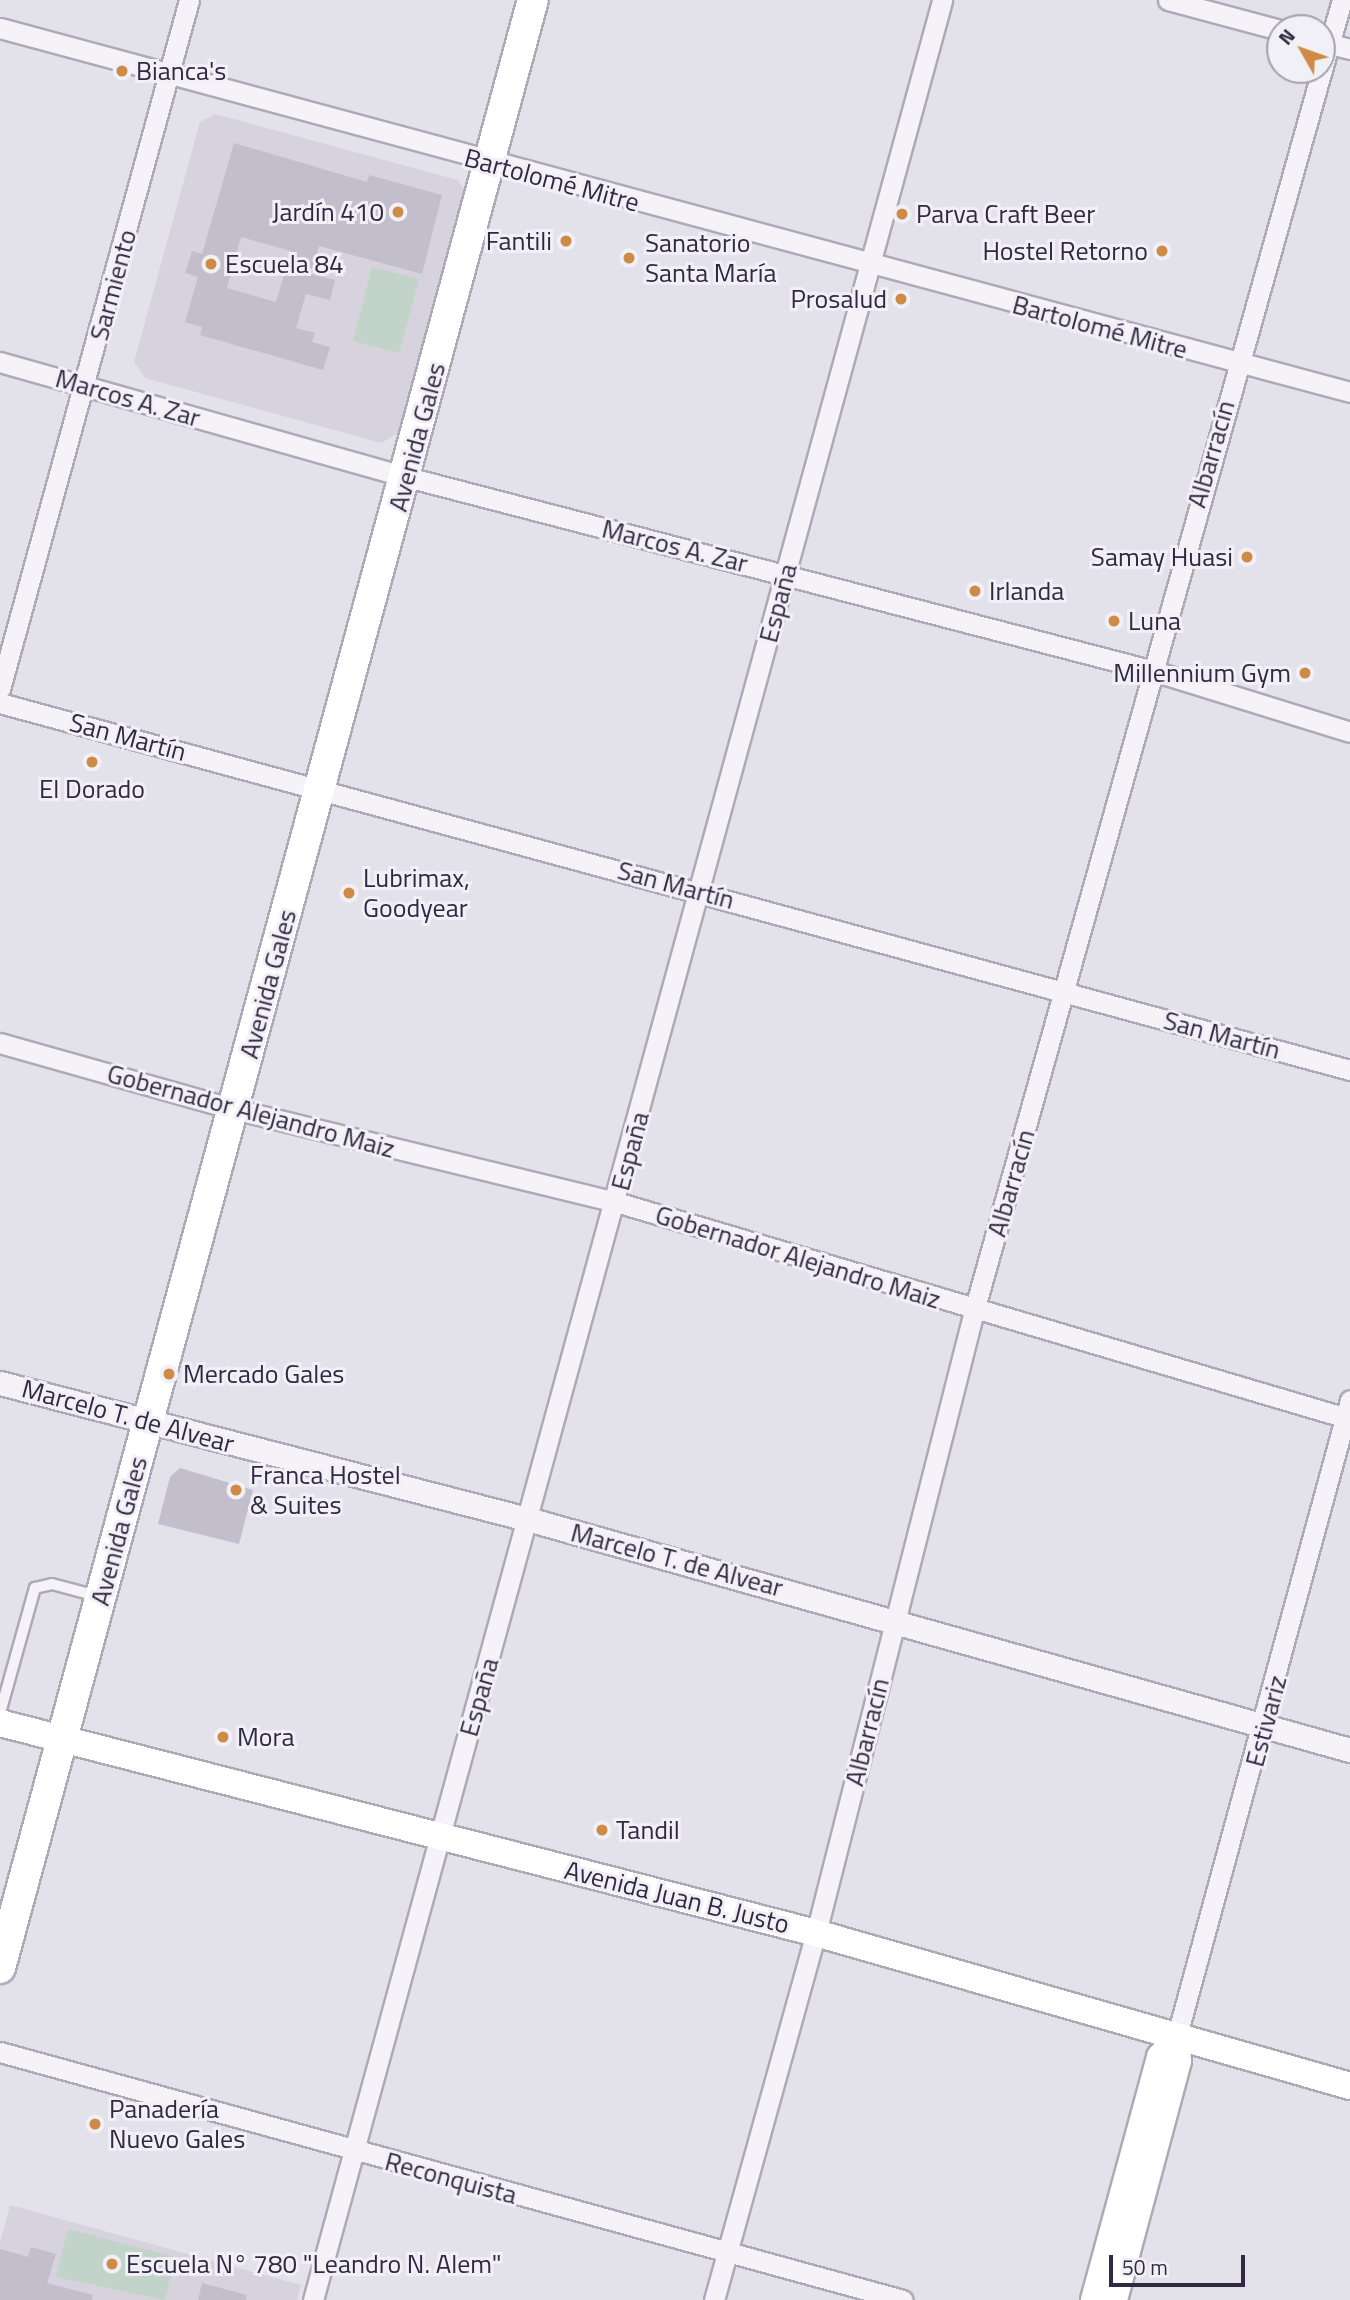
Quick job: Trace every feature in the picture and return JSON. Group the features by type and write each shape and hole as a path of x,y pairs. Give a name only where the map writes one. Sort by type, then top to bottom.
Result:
{"main road":[{"name":"Avenida Gales","path":"0,1968 407,477 533,0"},
{"name":"Avenida Juan B. Justo","path":"0,1723 817,1933 1176,2039 1350,2086"},
{"name":"Estivariz","path":"1094,2300 1160,2057 1176,2039"},
{"name":"Estivariz","path":"1114,2300 1178,2061 1176,2039"}],"street":[{"name":"Sarmiento","path":"0,690 86,386 189,0"},
{"name":"España","path":"313,2300 439,1835 531,1520 942,0"},
{"path":"1168,0 1266,26"},
{"name":"Bartolomé Mitre","path":"0,28 489,164 1350,392"},
{"name":"Albarracín","path":"714,2300 817,1933 974,1311 1066,992 1150,670 1236,363 1318,84"},
{"name":"Marcos A. Zar","path":"0,362 407,477 1150,670 1350,732"},
{"name":"San Martín","path":"0,703 701,891 1350,1070"},
{"name":"Gobernador Alejandro Maiz","path":"0,1043 234,1109 616,1202 974,1311 1348,1412"},
{"name":"Marcelo T. de Alvear","path":"0,1383 531,1520 895,1620 1350,1750"},
{"name":"Estivariz","path":"1176,2039 1265,1725 1348,1412"},
{"name":"Reconquista","path":"0,2052 354,2152 903,2300"}],"lane":[{"path":"0,1713 35,1588 52,1584 101,1597"}],"shaded area":[{"path":"215,114 458,180 466,193 399,432 382,443 145,378 134,362 200,122"},
{"name":"Escuela N° 780 \"Leandro N. Alem\"","path":"10,2205 301,2285 297,2300 0,2300 0,2242"}],"green space":[{"path":"372,267 419,279 399,353 353,341"},
{"path":"68,2229 176,2257 165,2300 56,2277"}],"building":[{"name":"Escuela 84","path":"234,143 367,182 369,175 442,195 422,274 319,246 311,274 335,280 330,300 306,294 296,328 315,333 312,342 330,347 323,370 200,335 202,327 185,322 198,277 185,273 192,251 202,254","holes":["241,237 291,251 276,302 227,288"]},
{"path":"180,1468 253,1490 239,1544 158,1524 170,1477"},
{"name":"Escuela N° 780 \"Leandro N. Alem\"","path":"31,2247 56,2254 47,2283 93,2295 92,2300 0,2300 0,2249 28,2257"},
{"name":"Escuela N° 780 \"Leandro N. Alem\"","path":"202,2283 247,2295 246,2300 198,2300"}],"place":[{"name":"Bianca's","path":"122,71"},
{"name":"Jardín 410","path":"398,212"},
{"name":"Parva Craft Beer","path":"902,214"},
{"name":"Fantili","path":"566,241"},
{"name":"Hostel Retorno","path":"1162,251"},
{"name":"Sanatorio Santa María","path":"629,258"},
{"name":"Escuela 84","path":"211,264"},
{"name":"Prosalud","path":"901,299"},
{"name":"Samay Huasi","path":"1247,557"},
{"name":"Irlanda","path":"975,591"},
{"name":"Luna","path":"1114,621"},
{"name":"Millennium Gym","path":"1305,673"},
{"name":"El Dorado","path":"92,762"},
{"name":"Lubrimax, Goodyear","path":"349,893"},
{"name":"Mercado Gales","path":"169,1374"},
{"name":"Franca Hostel & Suites","path":"236,1490"},
{"name":"Mora","path":"223,1737"},
{"name":"Tandil","path":"602,1830"},
{"name":"Panadería Nuevo Gales","path":"95,2124"},
{"name":"Escuela N° 780 \"Leandro N. Alem\"","path":"112,2264"}]}
